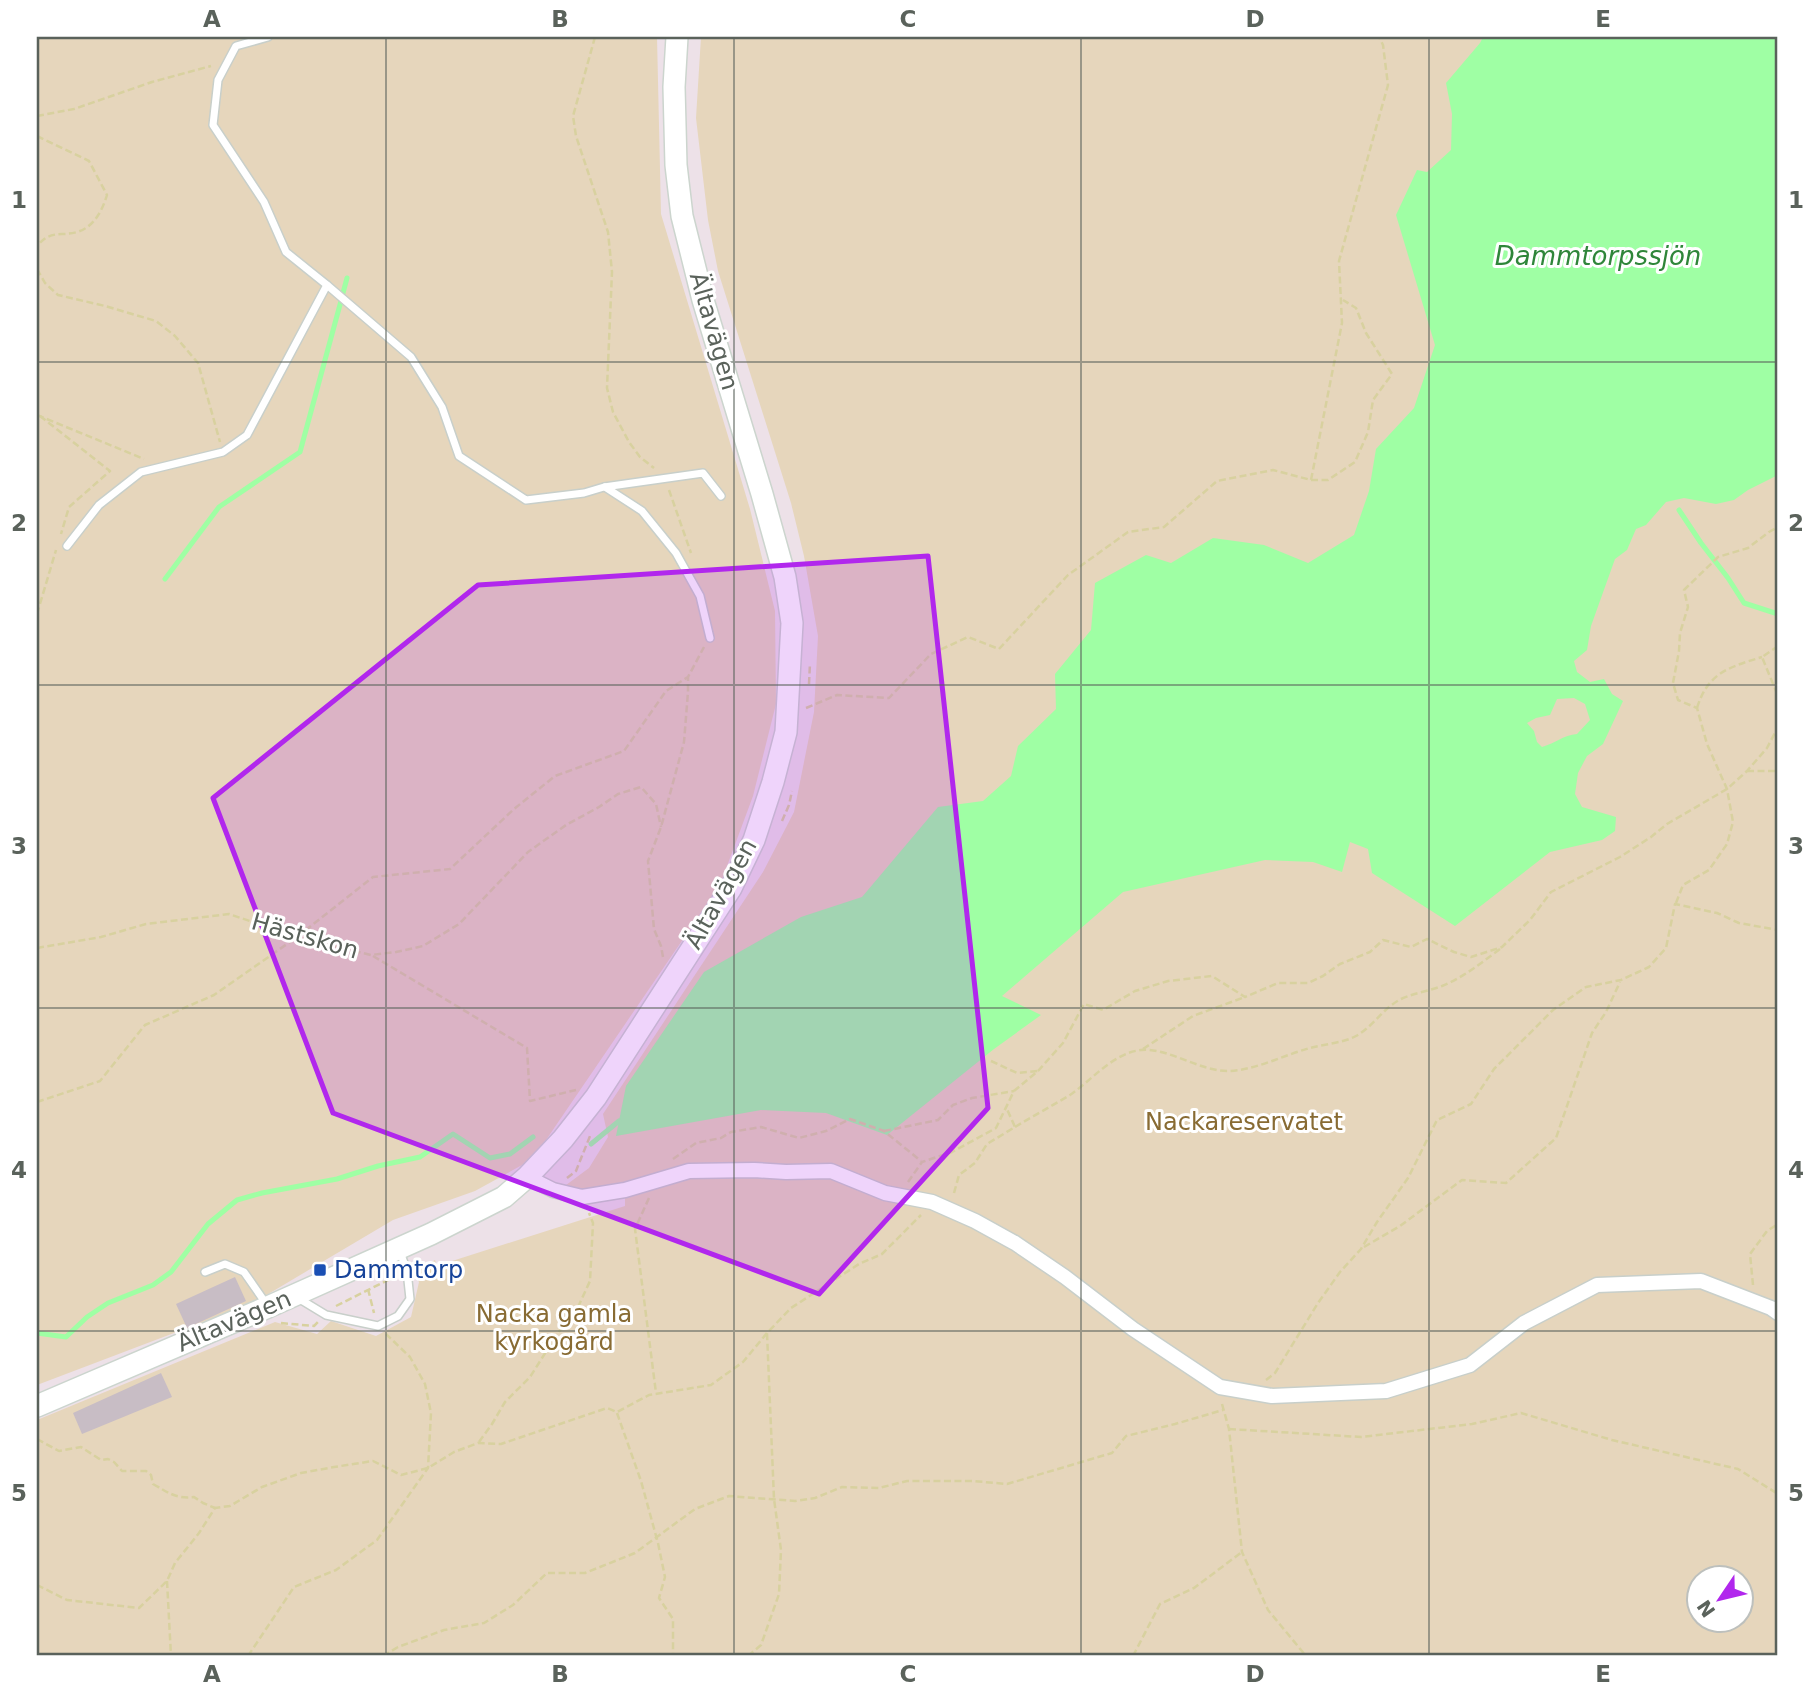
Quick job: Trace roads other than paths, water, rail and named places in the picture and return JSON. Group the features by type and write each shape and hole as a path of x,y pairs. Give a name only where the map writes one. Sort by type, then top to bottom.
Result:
{"main road":[{"name":"Ältavägen","path":"37,1406 399,1249 504,1197 563,1139 596,1097 731,888 754,840 786,732 792,623 785,577 682,216 676,165 674,87 677,37"}],"street":[{"path":"527,1177 553,1190 582,1197 625,1189 688,1171 831,1171 885,1193 932,1202 1015,1243 1133,1329 1220,1387 1272,1396 1386,1391 1470,1365 1524,1323 1597,1285 1701,1281 1771,1308 1778,1314"}],"lane":[{"path":"268,37 236,47 218,80 213,125 264,202 286,252 411,357 442,407 459,456 526,500 703,473 721,496"},
{"path":"66,546 99,505 141,472 223,452 247,435 327,285"},
{"path":"604,487 642,511 676,552 700,596 710,638"},
{"path":"295,1295 326,1315 378,1326 398,1316 410,1299 407,1270 399,1249"},
{"path":"205,1272 225,1264 244,1272 268,1307"}],"water":[{"name":"Dammtorpssjön","path":"1483,37 1778,37 1778,475 1734,500 1716,504 1684,498 1666,502 1646,525 1636,529 1627,550 1615,559 1591,626 1587,650 1574,661 1577,672 1590,682 1604,679 1612,694 1623,701 1603,744 1587,756 1578,773 1575,794 1582,807 1616,817 1615,831 1602,840 1550,852 1455,926 1372,873 1368,849 1350,842 1342,872 1313,862 1265,860 1123,892 1002,996 1041,1015 887,1135 826,1113 761,1110 616,1136 626,1086 704,972 801,917 862,897 938,807 983,801 1011,776 1018,746 1056,709 1055,674 1091,630 1095,583 1146,555 1171,563 1213,538 1264,545 1308,563 1354,535 1369,491 1376,449 1414,408 1435,345 1396,215 1417,170 1427,172 1451,150 1452,114 1446,83","holes":["1574,698 1585,704 1590,720 1577,734 1542,747 1537,742 1534,731 1527,723 1550,715 1557,699"]}],"waterway":[{"path":"343,293 347,278"},
{"path":"165,579 219,507 300,452 341,301"},
{"path":"1679,510 1744,603 1778,614"},
{"path":"591,1144 619,1121"},
{"path":"37,1333 66,1337 87,1317 108,1303 153,1285 171,1272 208,1224 237,1200 337,1179 420,1157 453,1134 490,1158 510,1154 533,1137"}],"place":[{"name":"Dammtorp","path":"320,1270"}],"park label":[{"name":"Nackareservatet","path":"1244,1122"},
{"name":"Nacka gamla kyrkogård","path":"554,1328"}]}
